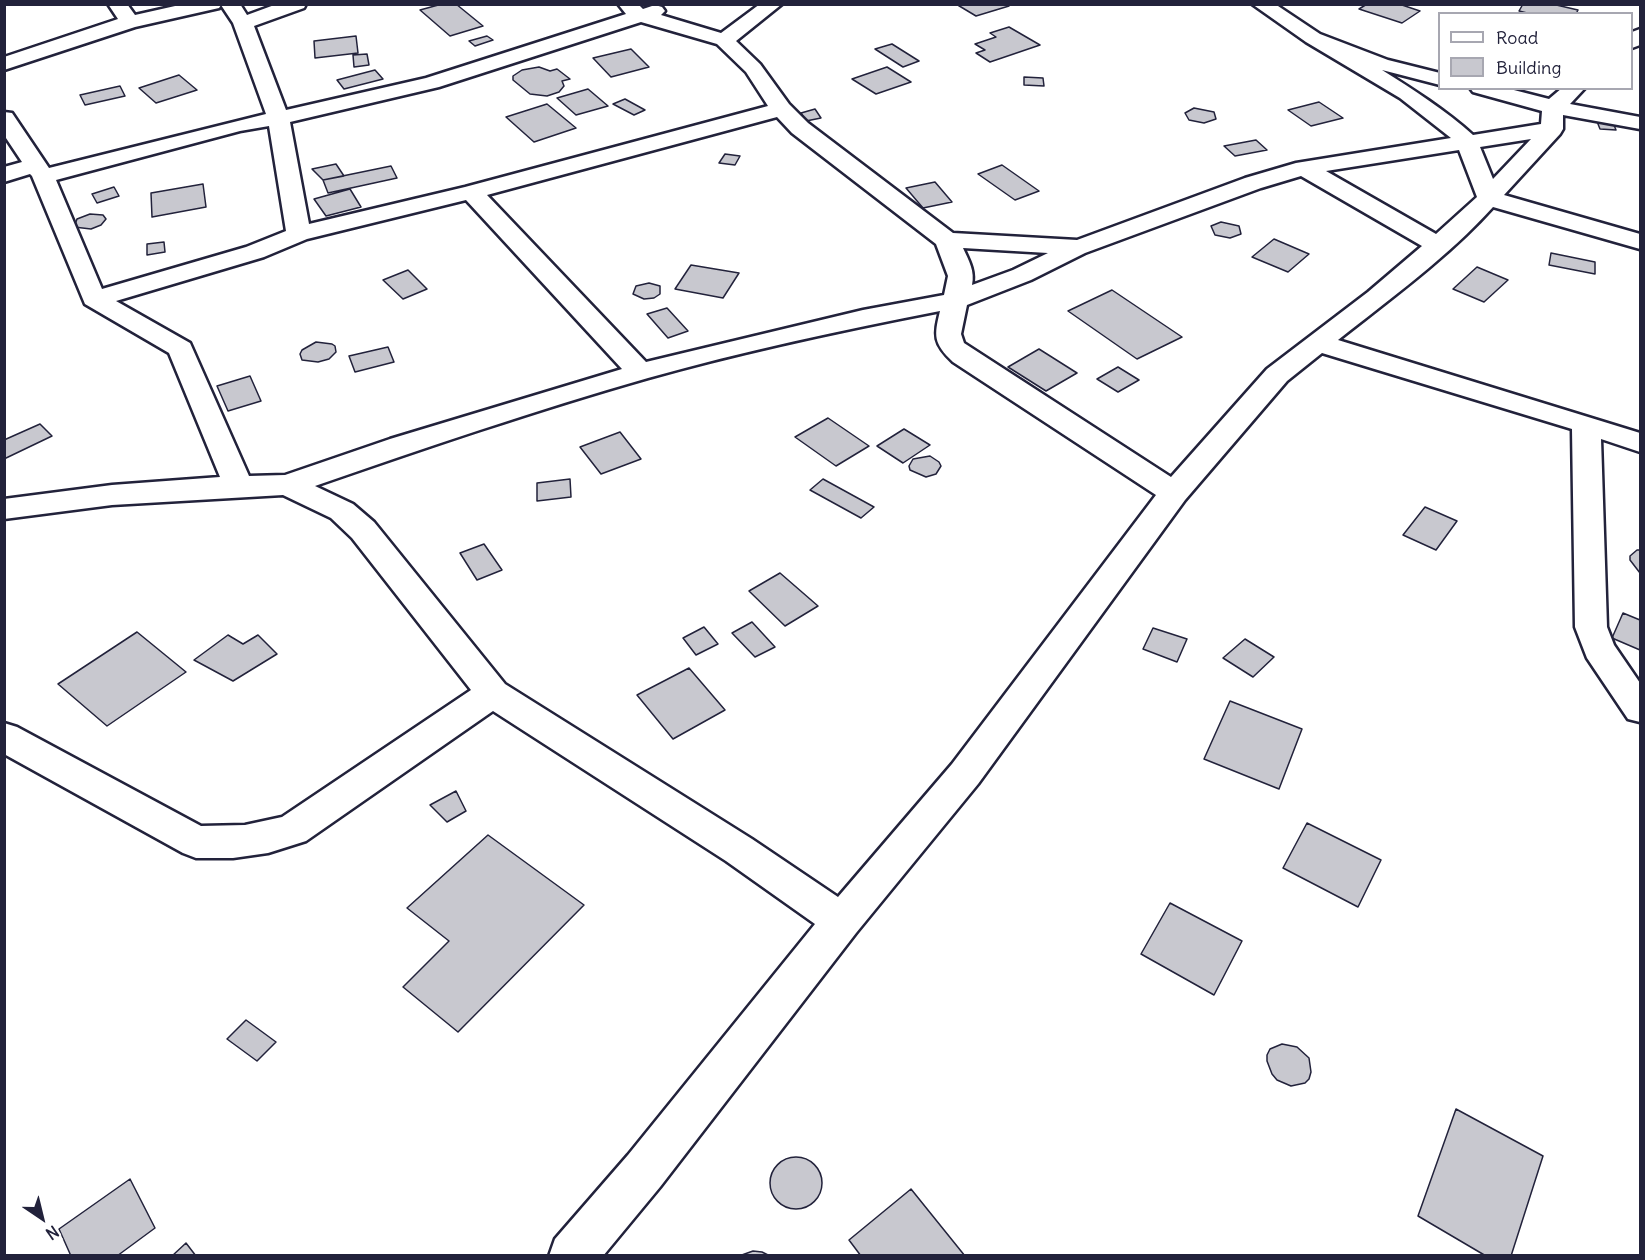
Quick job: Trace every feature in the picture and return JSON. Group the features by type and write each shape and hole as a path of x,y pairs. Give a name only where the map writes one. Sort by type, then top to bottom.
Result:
{"street":[{"path":"117,4 130,22"},
{"path":"4,64 130,22 212,4"},
{"path":"230,4 243,23 278,117 300,234"},
{"path":"243,23 297,4"},
{"path":"724,40 773,4"},
{"path":"1261,4 1407,94 1446,122 1467,141 1489,198"},
{"path":"4,175 38,170 310,112 432,83 632,10 672,7"},
{"path":"632,10 724,40 753,68 781,109 800,128 947,240 961,276 948,334 952,346 963,356 1174,494"},
{"path":"1313,38 1381,64 1438,78"},
{"path":"1488,90 1560,108 1641,123"},
{"path":"4,509 112,495 287,485 400,446 640,372 863,318 956,300 1022,275 1079,247 1253,183 1304,168 1467,141 1560,108"},
{"path":"572,1256 644,1171 842,921 965,774 1174,494 1277,375 1377,297 1489,198 1560,108"},
{"path":"94,299 255,252 300,234 471,192 781,109"},
{"path":"4,118 38,170 94,299 181,349 238,486"},
{"path":"1304,168 1438,245"},
{"path":"471,192 640,372"},
{"path":"1489,198 1641,242"},
{"path":"947,240 1079,247"},
{"path":"1318,342 1641,443"},
{"path":"1586,424 1590,627 1599,649 1641,709"},
{"path":"287,485 342,511 363,530 494,693 739,849 842,921"},
{"path":"4,737 195,842 226,844 259,841 293,830 494,693"}],"building":[{"path":"442,4 456,4 483,26 450,36 420,10"},
{"path":"956,4 1007,4 1009,6 976,16"},
{"path":"1367,4 1399,4 1420,11 1402,23 1359,9"},
{"path":"1523,4 1552,4 1578,10 1577,12 1519,11"},
{"path":"1009,27 1040,45 990,62 976,53 985,50 975,44 996,37 990,33"},
{"path":"356,36 358,53 315,58 314,41"},
{"path":"487,36 493,40 475,46 469,41"},
{"path":"892,44 919,61 903,67 875,49"},
{"path":"631,49 649,67 611,77 593,58"},
{"path":"367,54 369,65 354,67 353,55"},
{"path":"539,67 550,71 557,69 570,79 562,81 564,86 559,92 547,96 530,94 513,80 513,76 522,70"},
{"path":"887,67 911,82 876,94 852,79"},
{"path":"375,70 383,79 344,89 337,80"},
{"path":"179,75 197,90 156,103 139,88"},
{"path":"1024,77 1043,78 1044,86 1024,85"},
{"path":"120,86 125,96 85,105 80,95"},
{"path":"588,89 608,106 576,115 557,98"},
{"path":"625,99 645,110 634,115 613,104"},
{"path":"1319,102 1343,118 1311,126 1288,110"},
{"path":"547,104 576,128 534,142 506,117"},
{"path":"1194,108 1214,112 1216,119 1204,123 1189,120 1185,113"},
{"path":"815,109 821,118 806,121 801,113"},
{"path":"1596,119 1612,120 1616,130 1600,129"},
{"path":"1256,140 1267,150 1235,156 1224,146"},
{"path":"725,154 740,156 735,165 719,163"},
{"path":"336,164 344,176 323,180 312,169"},
{"path":"1002,165 1039,191 1015,200 978,174"},
{"path":"391,166 397,178 328,193 323,180"},
{"path":"935,182 952,202 923,208 906,188"},
{"path":"203,184 206,207 152,217 151,193"},
{"path":"114,187 119,196 97,203 92,194"},
{"path":"350,189 361,207 326,216 314,199"},
{"path":"90,214 103,215 106,219 101,225 91,229 74,227 77,219"},
{"path":"1221,222 1239,226 1241,234 1230,238 1215,235 1211,226"},
{"path":"1274,239 1309,254 1288,272 1252,257"},
{"path":"164,242 165,252 147,255 147,244"},
{"path":"1551,253 1595,262 1595,274 1549,265"},
{"path":"691,265 739,273 723,298 675,289"},
{"path":"1477,267 1508,280 1484,302 1453,289"},
{"path":"408,270 427,289 403,299 383,280"},
{"path":"649,283 660,286 660,294 654,298 644,299 633,294 636,286"},
{"path":"1112,290 1182,337 1137,359 1068,311"},
{"path":"667,308 688,331 668,338 647,314"},
{"path":"316,342 332,344 336,352 329,359 318,362 302,360 300,354 302,350"},
{"path":"388,347 394,362 355,372 349,356"},
{"path":"1039,349 1077,373 1046,391 1008,367"},
{"path":"1118,367 1139,380 1118,392 1097,379"},
{"path":"250,376 261,401 228,411 217,386"},
{"path":"828,418 869,446 836,466 795,437"},
{"path":"40,424 52,436 4,459 4,440"},
{"path":"904,429 930,445 903,463 877,446"},
{"path":"620,432 641,459 601,474 580,447"},
{"path":"930,456 941,466 936,474 926,477 910,470 909,466 913,459"},
{"path":"570,479 571,497 537,501 537,483"},
{"path":"823,479 874,507 861,518 810,490"},
{"path":"1425,507 1457,521 1436,550 1403,535"},
{"path":"484,544 502,570 477,580 460,553"},
{"path":"1640,550 1640,573 1630,560 1630,556"},
{"path":"780,573 818,606 785,626 749,591"},
{"path":"1623,613 1640,620 1640,650 1612,638"},
{"path":"752,622 775,647 755,657 732,633"},
{"path":"704,627 718,644 696,655 683,638"},
{"path":"1153,628 1187,639 1177,662 1143,649"},
{"path":"137,632 186,672 107,726 58,684"},
{"path":"228,635 243,644 258,635 277,654 233,681 194,660"},
{"path":"1245,639 1274,657 1253,677 1223,658"},
{"path":"689,668 725,710 673,739 637,695"},
{"path":"1230,701 1302,729 1279,789 1204,759"},
{"path":"456,791 466,811 447,822 430,805"},
{"path":"1307,823 1381,860 1358,907 1283,868"},
{"path":"488,835 584,905 458,1032 403,987 449,941 407,908"},
{"path":"1170,903 1242,941 1214,995 1141,954"},
{"path":"246,1020 276,1042 257,1061 227,1039"},
{"path":"1282,1044 1297,1047 1309,1058 1311,1072 1305,1083 1291,1086 1277,1080 1272,1074 1267,1055 1270,1049"},
{"path":"1456,1109 1543,1156 1511,1256 1486,1256 1418,1216"},
{"path":"791,1157 801,1157 815,1164 822,1183 815,1202 801,1209 791,1209 781,1205 774,1198 770,1188 770,1178 774,1168 781,1161"},
{"path":"130,1179 155,1228 117,1256 71,1256 59,1229"},
{"path":"911,1189 965,1256 861,1256 849,1240"},
{"path":"186,1243 196,1256 172,1256"},
{"path":"753,1251 762,1252 770,1256 739,1256"}]}
